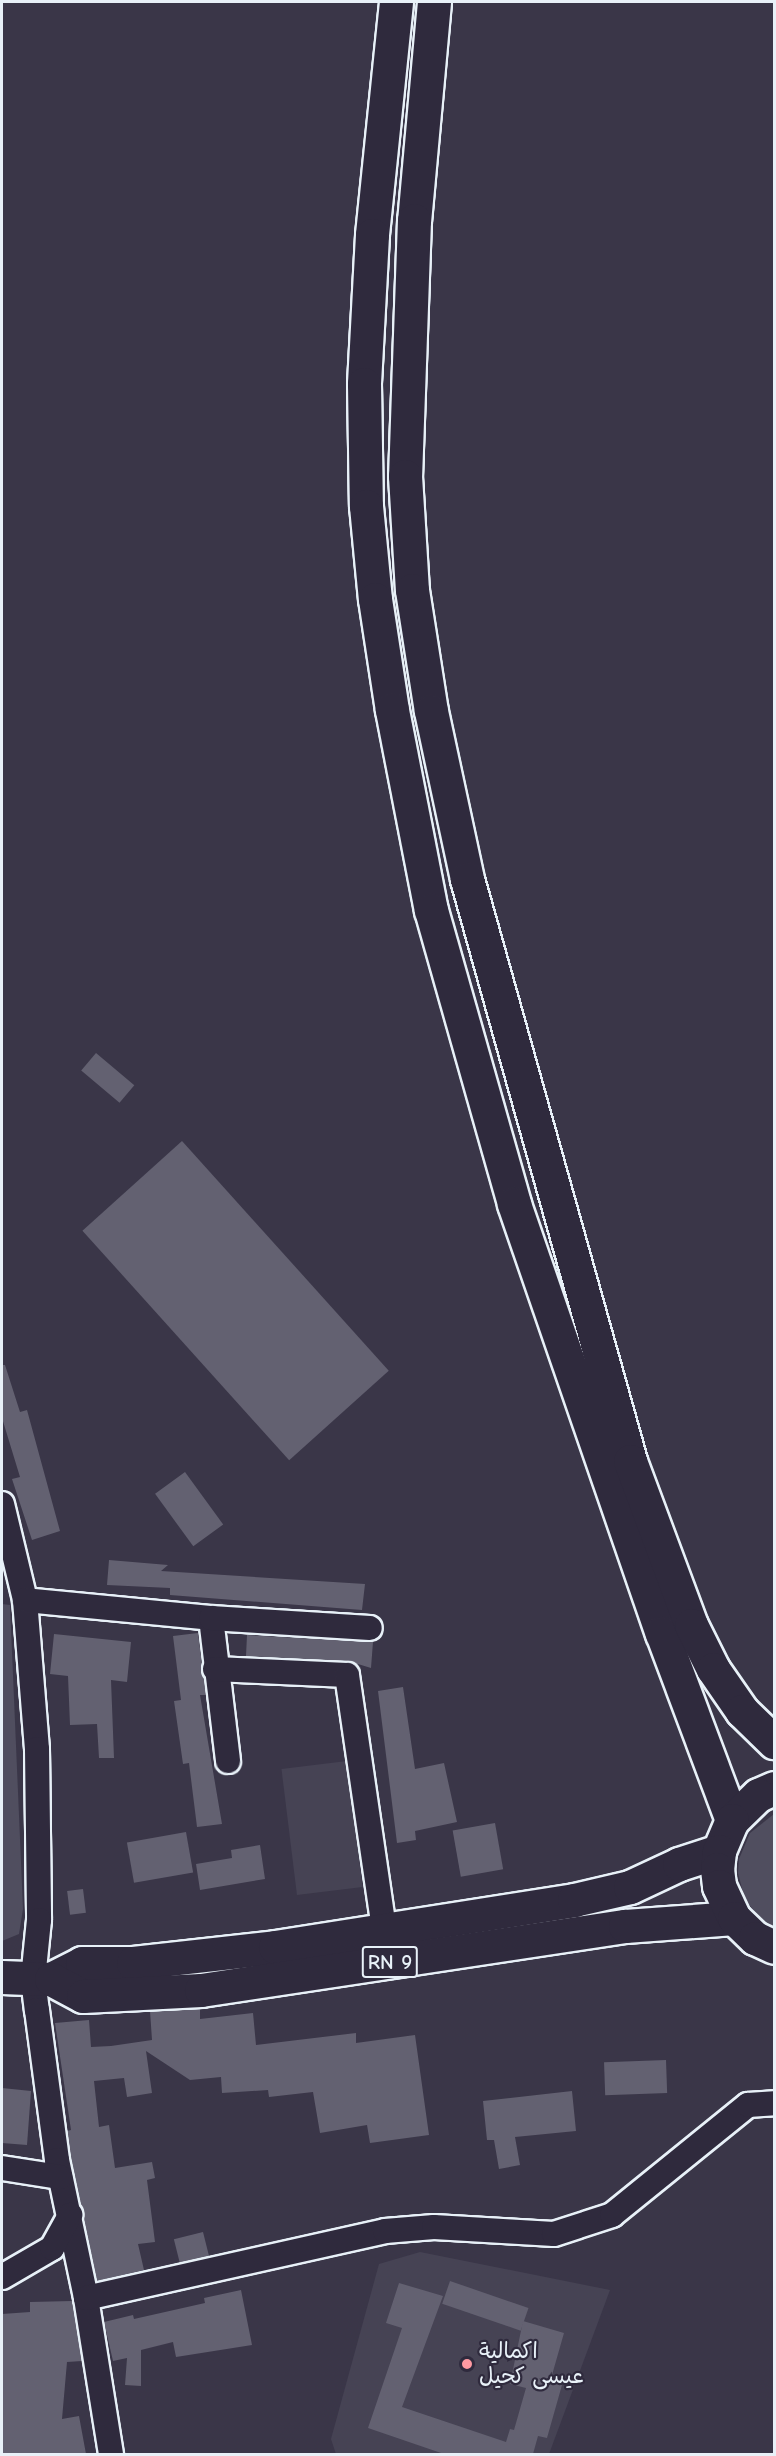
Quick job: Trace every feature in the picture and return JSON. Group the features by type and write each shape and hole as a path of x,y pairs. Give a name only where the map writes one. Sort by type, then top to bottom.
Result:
{"main road":[{"path":"396,2 372,235 364,384 366,506 375,598 392,710 431,910 514,1204 662,1633 732,1820"},
{"path":"434,2 414,220 405,465 412,590 431,711 467,879 630,1461 691,1624 713,1669 742,1711 774,1742"},
{"path":"774,1788 758,1796 732,1820 719,1851 719,1886 734,1918 755,1938 774,1947"},
{"name":"RN 9","path":"28,1978 82,1964 156,1960 384,1930 574,1900 630,1887 680,1863 719,1851"},
{"name":"RN 9","path":"28,1978 83,1996 201,1990 625,1926 734,1918"}],"street":[{"path":"2,1504 25,1600 37,1749 39,1920 28,1978 58,2168 70,2215 86,2298 111,2454"},
{"path":"25,1600 211,1618 370,1628"},
{"path":"211,1618 215,1669 228,1761"},
{"path":"215,1669 347,1675 384,1930"},
{"path":"86,2298 385,2231 434,2227 554,2234 612,2215 748,2105 774,2103"},
{"path":"2,2151 58,2168"},
{"path":"2,2168 58,2168"},
{"path":"2,2277 52,2248 70,2215"}],"shaded area":[{"path":"2,1604 10,1605 23,1909 19,1934 2,1941"},
{"path":"347,1761 362,1887 297,1895 281,1769"},
{"path":"774,1814 774,1928 763,1921 745,1900 738,1873 739,1859 750,1833"},
{"name":"اكمالية عيسى كحيل","path":"420,2252 610,2290 549,2454 336,2454 331,2439 379,2264"}],"building":[{"path":"96,1053 134,1085 120,1103 81,1071"},
{"path":"182,1141 389,1371 289,1460 82,1231"},
{"path":"2,1365 5,1365 20,1412 27,1410 60,1531 32,1540 12,1479 20,1477 2,1418"},
{"path":"185,1472 223,1525 193,1546 155,1494"},
{"path":"109,1560 168,1565 161,1571 365,1584 362,1610 170,1595 170,1588 107,1585"},
{"path":"198,1633 206,1695 200,1695 222,1824 197,1827 189,1763 183,1764 174,1701 181,1700 173,1636"},
{"path":"54,1634 131,1642 127,1682 111,1680 114,1758 99,1758 97,1724 70,1725 68,1676 50,1674"},
{"path":"247,1635 373,1642 371,1668 348,1661 246,1656"},
{"path":"403,1687 415,1769 444,1763 457,1822 415,1831 416,1840 397,1843 378,1691"},
{"path":"495,1823 503,1869 461,1877 453,1830"},
{"path":"186,1832 193,1872 134,1883 127,1842"},
{"path":"260,1845 265,1879 200,1890 196,1864 232,1858 231,1850"},
{"path":"83,1889 86,1913 70,1915 67,1891"},
{"path":"200,2009 200,2019 253,2013 256,2045 356,2033 356,2043 415,2035 429,2135 370,2143 367,2125 320,2133 313,2092 269,2097 268,2090 222,2093 221,2077 190,2080 146,2051 152,2093 127,2097 124,2078 94,2081 99,2127 109,2125 115,2168 152,2162 155,2178 147,2180 155,2242 138,2244 144,2270 97,2281 71,2158 67,2131 71,2130 55,2023 89,2020 91,2047 111,2046 152,2040 150,2011"},
{"path":"666,2060 667,2093 605,2095 604,2062"},
{"path":"2,2088 31,2091 27,2145 2,2143"},
{"path":"572,2091 576,2131 515,2137 520,2165 499,2169 494,2140 487,2140 483,2101"},
{"path":"203,2232 209,2256 180,2264 174,2239"},
{"path":"450,2281 528,2308 521,2331 442,2304"},
{"path":"399,2283 443,2296 402,2407 506,2442 510,2429 514,2430 526,2388 510,2384 523,2321 564,2333 550,2382 562,2385 547,2438 538,2436 533,2454 444,2454 368,2428 402,2328 386,2323"},
{"path":"241,2290 252,2345 176,2357 173,2342 141,2350 141,2386 125,2385 127,2358 113,2361 104,2322 133,2315 134,2319 205,2303 204,2298"},
{"path":"72,2301 82,2361 67,2362 62,2419 79,2416 86,2454 2,2454 2,2314 30,2312 30,2302"}],"place":[{"name":"اكمالية عيسى كحيل","path":"467,2364"}]}
